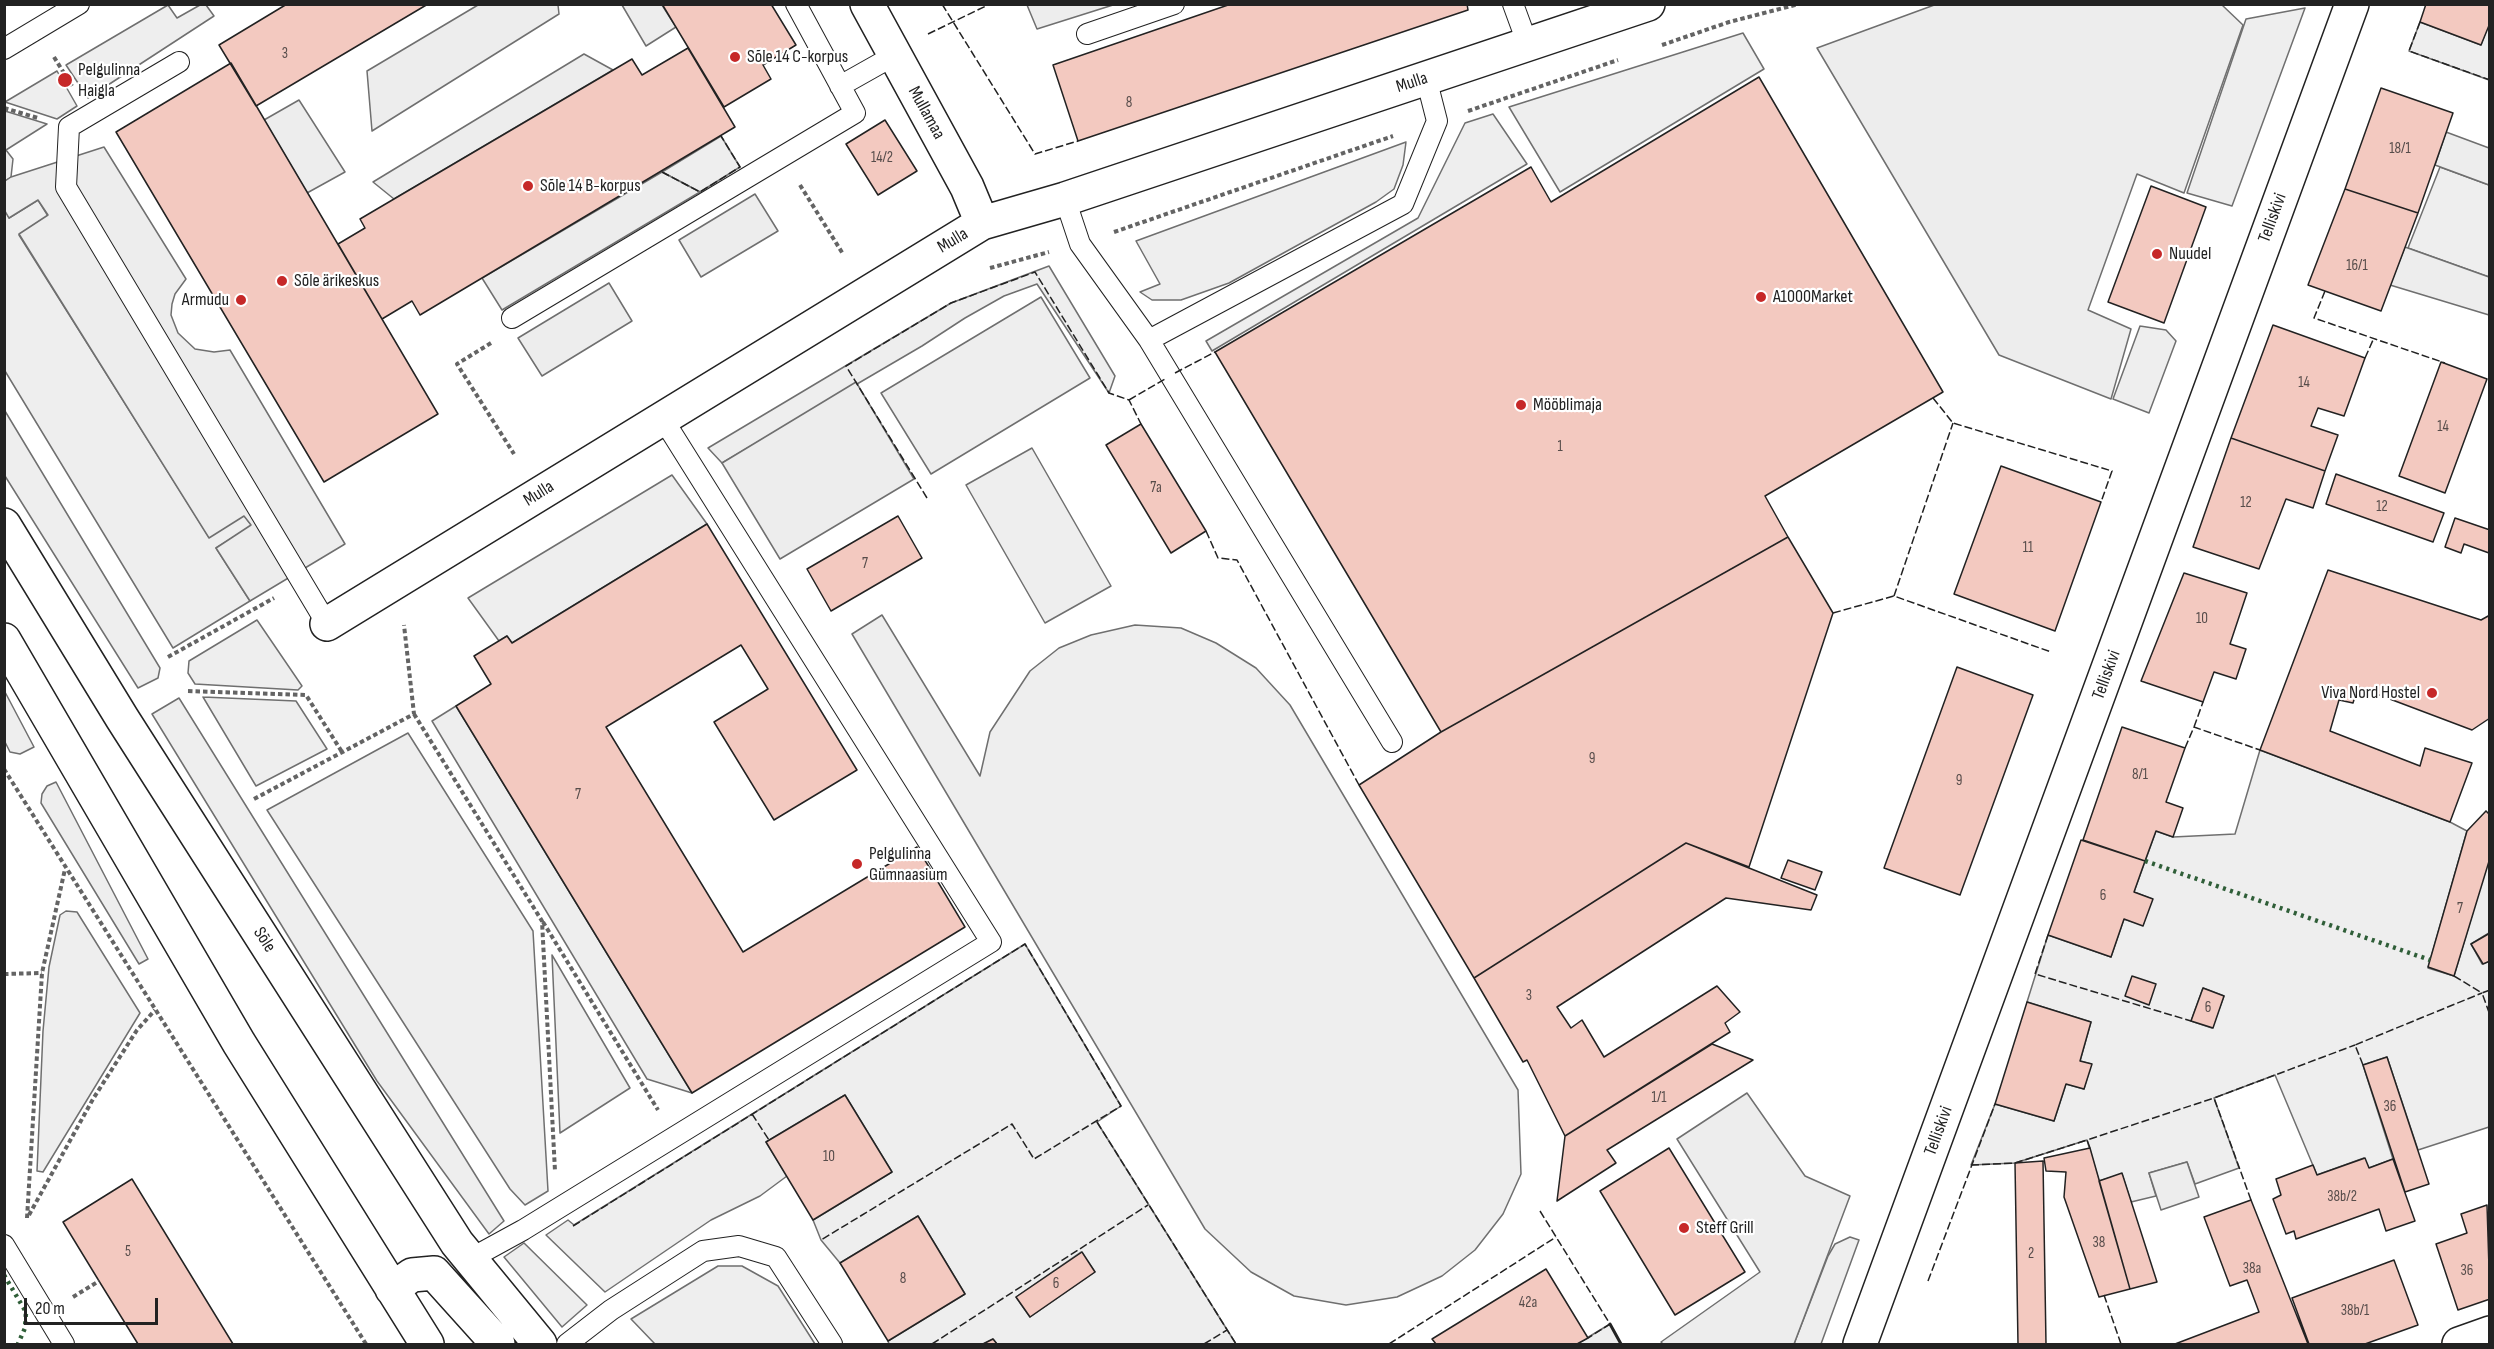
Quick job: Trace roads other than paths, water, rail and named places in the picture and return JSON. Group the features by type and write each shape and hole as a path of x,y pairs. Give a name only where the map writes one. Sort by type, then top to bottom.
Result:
{"street":[{"name":"Mullamaa","path":"867,4 967,187 982,223"},
{"name":"Mulla","path":"327,624 982,223 1065,199 1648,4"},
{"name":"Telliskivi","path":"1860,1344 2352,4"},
{"name":"Sõle","path":"4,525 143,752 457,1243 540,1344"},
{"path":"4,640 239,1043 427,1344"},
{"path":"392,1289 412,1275 434,1273 498,1344"},
{"path":"2459,1344 2490,1333"}],"lane":[{"path":"4,49 79,4"},
{"path":"512,318 855,113 796,4"},
{"path":"1087,34 1174,4"},
{"path":"1513,4 1528,45"},
{"path":"840,86 895,55"},
{"path":"179,62 69,127 66,187 327,624"},
{"path":"1149,340 1403,204 1437,121 1426,78"},
{"path":"1065,199 1080,244 1149,340 1392,742"},
{"path":"470,1259 991,942 663,419"},
{"path":"567,1344 611,1310 702,1251 739,1246 776,1257 832,1344"},
{"path":"7,1249 64,1344"}],"place":[{"name":"Sõle 14 C-korpus","path":"735,57"},
{"name":"Pelgulinna Haigla","path":"65,80"},
{"name":"Sõle 14 B-korpus","path":"528,186"},
{"name":"Nuudel","path":"2157,254"},
{"name":"Sõle ärikeskus","path":"282,281"},
{"name":"A1000Market","path":"1761,297"},
{"name":"Armudu","path":"241,300"},
{"name":"Mööblimaja","path":"1521,405"},
{"name":"Viva Nord Hostel","path":"2432,693"},
{"name":"Pelgulinna Gümnaasium","path":"857,864"},
{"name":"Steff Grill","path":"1684,1228"}]}
